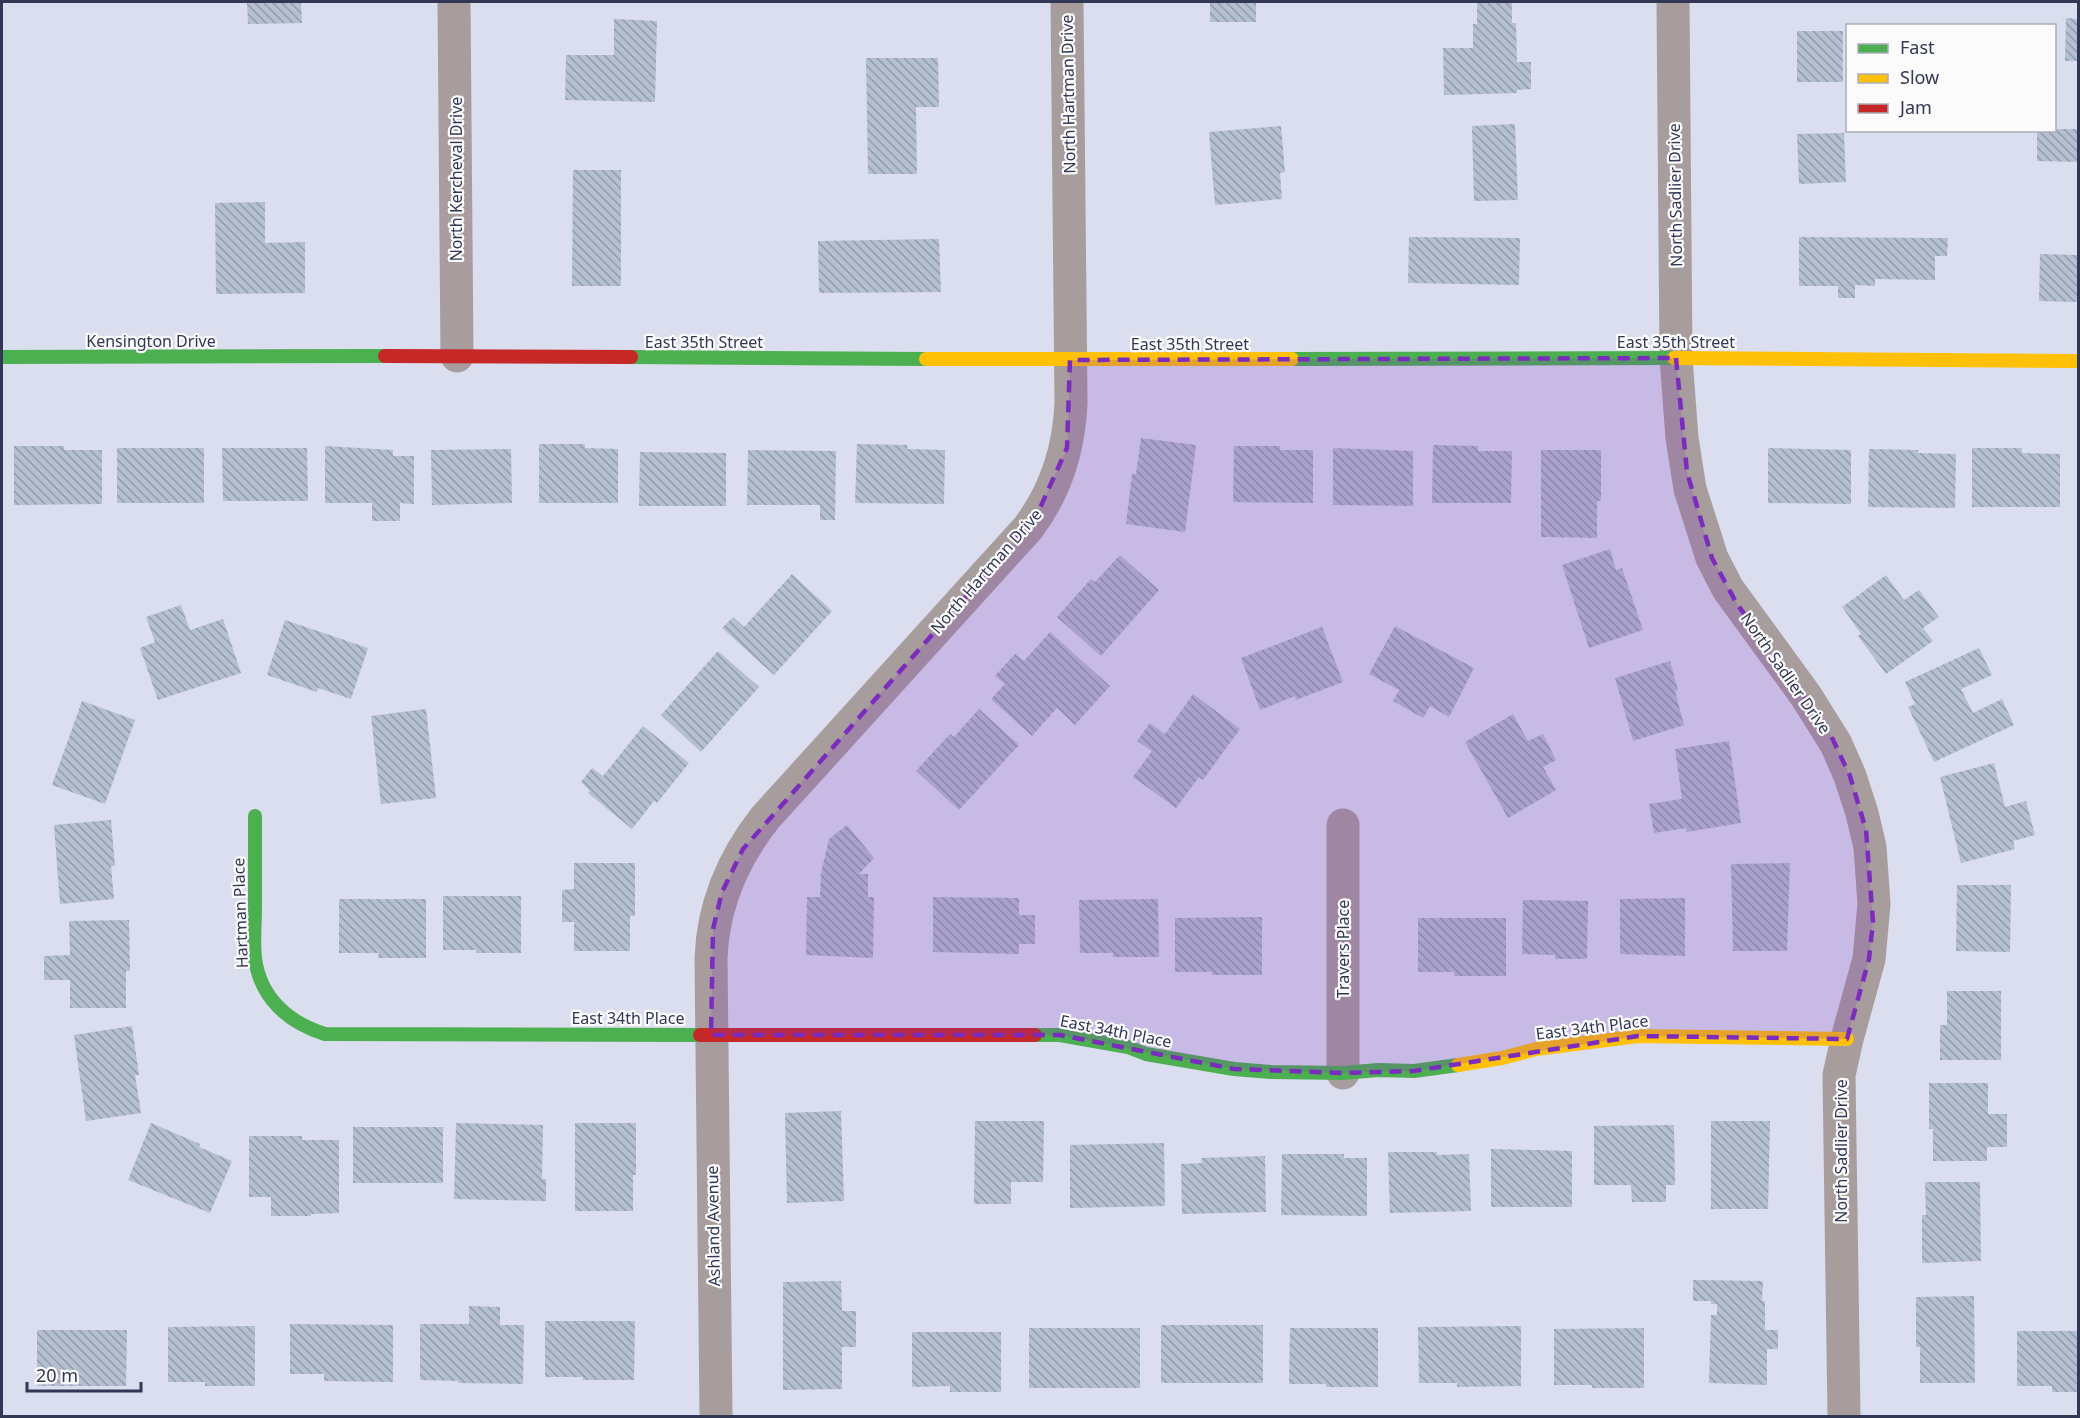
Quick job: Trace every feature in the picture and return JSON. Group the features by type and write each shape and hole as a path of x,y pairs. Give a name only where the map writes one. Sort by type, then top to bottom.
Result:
{"street":[{"name":"North Kercheval Drive","path":"454,2 457,357"},
{"name":"North Hartman Drive","path":"711,1035 713,929 722,892 749,839 765,818 1036,517 1052,491 1067,448 1071,417 1071,360 1067,2"},
{"name":"North Sadlier Drive","path":"1673,2 1676,358 1687,472 1695,506 1712,558 1737,604 1827,727 1850,776 1866,830 1873,885 1873,921 1869,959 1839,1075 1844,1416"},
{"name":"Kensington Drive","path":"2,357 301,358"},
{"name":"East 35th Street","path":"301,358 1071,360 1676,358 2079,361"},
{"name":"Hartman Place","path":"255,816 255,958 262,987 269,999 300,1025 325,1034 339,1034"},
{"name":"Travers Place","path":"1343,825 1343,1073"},
{"name":"East 34th Place","path":"339,1034 1060,1035 1128,1047 1146,1054 1234,1069 1343,1073 1378,1070 1414,1071 1511,1056 1536,1049 1638,1036 1847,1039"},
{"name":"Ashland Avenue","path":"711,1035 716,1416"}],"highlighted area":[{"path":"1676,358 1687,472 1712,558 1737,604 1827,727 1850,776 1866,830 1873,922 1869,959 1847,1039 1638,1036 1414,1071 1343,1073 1234,1069 1060,1035 711,1035 713,929 722,892 743,849 1036,517 1067,448 1070,360"}],"building":[{"path":"247,2 301,2 302,23 248,24"},
{"path":"1210,2 1256,2 1256,22 1210,22"},
{"path":"1477,3 1512,3 1512,23 1516,23 1517,62 1531,62 1531,89 1517,90 1517,93 1444,95 1443,48 1473,48 1473,24 1477,24"},
{"path":"2066,18 2078,19 2078,61 2065,61"},
{"path":"614,19 657,21 655,102 565,100 566,55 614,55"},
{"path":"1797,31 1843,31 1843,82 1797,82"},
{"path":"866,58 938,58 939,107 916,107 917,174 868,174"},
{"path":"1515,124 1518,200 1474,201 1472,126"},
{"path":"1281,126 1285,172 1280,173 1282,199 1215,205 1209,132"},
{"path":"2078,129 2078,162 2037,161 2037,132"},
{"path":"1844,133 1846,182 1799,184 1797,134"},
{"path":"573,170 621,170 621,286 572,286"},
{"path":"265,202 265,243 305,242 305,293 216,294 215,203"},
{"path":"1409,237 1520,238 1519,285 1408,283"},
{"path":"1799,237 1948,238 1947,256 1935,256 1935,280 1875,279 1875,286 1855,285 1855,298 1838,298 1838,286 1799,286"},
{"path":"939,239 941,292 819,293 818,241"},
{"path":"2040,254 2078,255 2078,302 2039,301"},
{"path":"1141,438 1196,445 1185,532 1126,524 1132,474 1136,474"},
{"path":"539,444 585,444 585,448 618,449 618,503 539,503"},
{"path":"857,444 908,445 907,449 945,450 944,504 855,503"},
{"path":"1433,445 1478,446 1478,451 1512,451 1511,503 1432,503"},
{"path":"14,446 64,446 64,450 102,450 102,504 14,505"},
{"path":"325,446 393,450 393,456 414,456 414,504 400,503 400,521 372,521 372,503 325,503"},
{"path":"1234,446 1280,446 1280,450 1313,450 1313,503 1233,502"},
{"path":"117,448 204,448 204,503 117,503"},
{"path":"222,448 307,448 308,501 223,501"},
{"path":"1333,448 1413,451 1413,506 1333,505"},
{"path":"1768,448 1851,450 1851,504 1768,503"},
{"path":"1972,448 2022,448 2022,453 2060,454 2060,507 1972,507"},
{"path":"511,449 512,503 432,505 431,450"},
{"path":"1869,449 1918,450 1918,453 1956,454 1955,508 1868,507"},
{"path":"748,450 836,451 835,520 820,520 820,505 747,505"},
{"path":"1541,450 1601,450 1601,501 1597,501 1597,538 1541,537"},
{"path":"640,452 726,453 726,506 639,506"},
{"path":"1610,549 1616,570 1622,568 1643,630 1589,648 1562,565"},
{"path":"1120,555 1159,590 1101,656 1057,617 1091,579 1095,582"},
{"path":"792,574 832,611 774,675 722,628 733,617 744,627"},
{"path":"1886,575 1904,600 1919,590 1939,617 1923,628 1933,641 1886,674 1858,636 1861,634 1842,607"},
{"path":"181,605 190,630 223,619 241,673 158,700 140,648 155,642 146,617"},
{"path":"285,620 368,648 351,699 318,688 317,692 267,675"},
{"path":"1395,626 1474,668 1449,717 1430,706 1423,718 1393,701 1399,690 1369,674"},
{"path":"1322,627 1343,682 1296,700 1295,696 1260,710 1241,658"},
{"path":"1050,632 1110,686 1075,725 1057,708 1032,736 991,699 1005,684 995,676 1015,654 1024,661"},
{"path":"1979,648 1992,675 1961,689 1973,713 2002,699 2014,725 1934,762 1908,707 1915,704 1905,682"},
{"path":"718,651 759,687 701,752 661,715"},
{"path":"1670,661 1684,725 1633,741 1615,678"},
{"path":"1193,694 1240,729 1203,780 1199,777 1176,808 1133,777 1152,751 1137,741 1150,723 1165,734"},
{"path":"82,701 135,720 105,804 52,785"},
{"path":"426,709 436,798 381,804 371,716"},
{"path":"979,709 1019,745 959,810 916,771 950,734 954,737"},
{"path":"1513,714 1528,741 1543,734 1556,760 1543,767 1556,790 1508,818 1465,742"},
{"path":"643,726 689,763 657,803 654,801 632,829 588,793 590,791 581,782 592,768 603,776"},
{"path":"1729,741 1741,823 1687,832 1686,828 1654,833 1649,804 1682,799 1675,749"},
{"path":"1994,763 2005,807 2026,801 2035,835 2013,841 2015,849 1961,863 1940,777"},
{"path":"111,820 115,866 111,866 114,899 60,904 54,825"},
{"path":"847,825 874,858 859,874 868,874 868,897 874,897 873,958 806,955 807,897 820,897 821,873 829,839"},
{"path":"574,863 635,863 635,916 630,916 630,951 574,951 574,922 562,922 562,890 574,889"},
{"path":"1790,863 1787,951 1733,951 1731,864"},
{"path":"1957,885 2011,885 2010,952 1956,951"},
{"path":"443,896 521,896 521,953 443,950"},
{"path":"933,897 1019,898 1019,915 1035,915 1035,944 1019,944 1019,954 933,952"},
{"path":"1685,898 1685,956 1620,954 1620,899"},
{"path":"339,899 426,899 426,958 378,958 379,953 339,953"},
{"path":"1158,899 1159,957 1113,957 1113,953 1080,953 1079,900"},
{"path":"1523,900 1588,901 1587,959 1555,959 1555,955 1522,954"},
{"path":"1262,917 1262,975 1175,972 1175,918"},
{"path":"1418,918 1506,918 1506,976 1454,976 1454,972 1418,972"},
{"path":"129,920 130,971 126,971 126,1008 70,1008 70,980 44,980 44,956 70,955 69,921"},
{"path":"1947,991 2001,991 2001,1060 1940,1060 1940,1025 1947,1025"},
{"path":"132,1026 139,1075 135,1075 141,1113 86,1121 74,1035"},
{"path":"1929,1083 1988,1083 1988,1114 2007,1114 2007,1147 1987,1147 1987,1161 1933,1161 1933,1129 1929,1129"},
{"path":"841,1111 844,1201 787,1203 785,1113"},
{"path":"975,1121 1044,1121 1043,1182 1011,1182 1011,1204 974,1204"},
{"path":"1711,1121 1770,1121 1768,1209 1711,1209"},
{"path":"151,1123 232,1161 210,1213 128,1180"},
{"path":"456,1123 543,1125 542,1179 546,1179 546,1201 454,1199"},
{"path":"575,1123 636,1123 633,1211 575,1211"},
{"path":"1674,1125 1675,1185 1666,1185 1666,1202 1632,1202 1631,1185 1594,1185 1594,1126"},
{"path":"353,1127 443,1127 443,1183 353,1183"},
{"path":"249,1136 302,1136 302,1140 339,1140 339,1213 271,1216 271,1197 249,1197"},
{"path":"1164,1143 1165,1206 1070,1208 1070,1145"},
{"path":"1491,1149 1572,1151 1572,1207 1491,1207"},
{"path":"1388,1152 1469,1154 1471,1211 1390,1213"},
{"path":"1282,1154 1344,1154 1344,1158 1367,1158 1367,1216 1281,1215"},
{"path":"1265,1156 1266,1212 1182,1214 1181,1164 1202,1163 1201,1158"},
{"path":"1925,1182 1980,1182 1981,1261 1922,1263 1922,1215 1926,1215"},
{"path":"1693,1280 1763,1281 1762,1301 1765,1301 1765,1330 1778,1330 1778,1349 1767,1349 1767,1385 1709,1383 1711,1315 1717,1315 1717,1304 1711,1304 1711,1301 1693,1301"},
{"path":"841,1281 842,1311 856,1311 856,1347 842,1347 842,1389 783,1390 783,1282"},
{"path":"1974,1296 1975,1383 1920,1383 1920,1347 1916,1347 1916,1297"},
{"path":"469,1306 500,1307 500,1325 524,1325 523,1384 420,1380 420,1324 469,1324"},
{"path":"545,1321 635,1321 634,1380 545,1377"},
{"path":"290,1324 393,1325 393,1382 324,1381 324,1374 290,1374"},
{"path":"1161,1325 1263,1325 1263,1383 1161,1383"},
{"path":"255,1326 255,1386 205,1386 205,1382 168,1382 168,1327"},
{"path":"1521,1326 1521,1386 1457,1387 1457,1383 1419,1383 1418,1327"},
{"path":"1029,1328 1140,1328 1140,1388 1029,1388"},
{"path":"1290,1328 1378,1328 1378,1387 1289,1384"},
{"path":"1644,1328 1644,1388 1554,1385 1554,1329"},
{"path":"37,1330 127,1330 126,1386 37,1386"},
{"path":"2017,1331 2078,1331 2078,1392 2052,1392 2052,1386 2017,1386"},
{"path":"912,1332 1001,1332 1001,1392 950,1392 950,1386 912,1387"}],"traffic: fast":[{"path":"2,357 385,356"},
{"path":"631,357 926,359"},
{"path":"1292,359 1674,358"},
{"path":"255,816 254,946 258,972 263,985 278,1007 288,1016 312,1029 325,1034 700,1035"},
{"path":"1035,1035 1060,1035 1128,1047 1146,1054 1234,1069 1271,1072 1414,1071 1458,1065"}],"traffic: slow":[{"path":"1674,358 2078,361"},
{"path":"926,359 1292,359"},
{"path":"1458,1065 1502,1058 1536,1049 1638,1036 1847,1039"}],"traffic: jam":[{"path":"385,356 631,357"},
{"path":"700,1035 1035,1035"}]}
